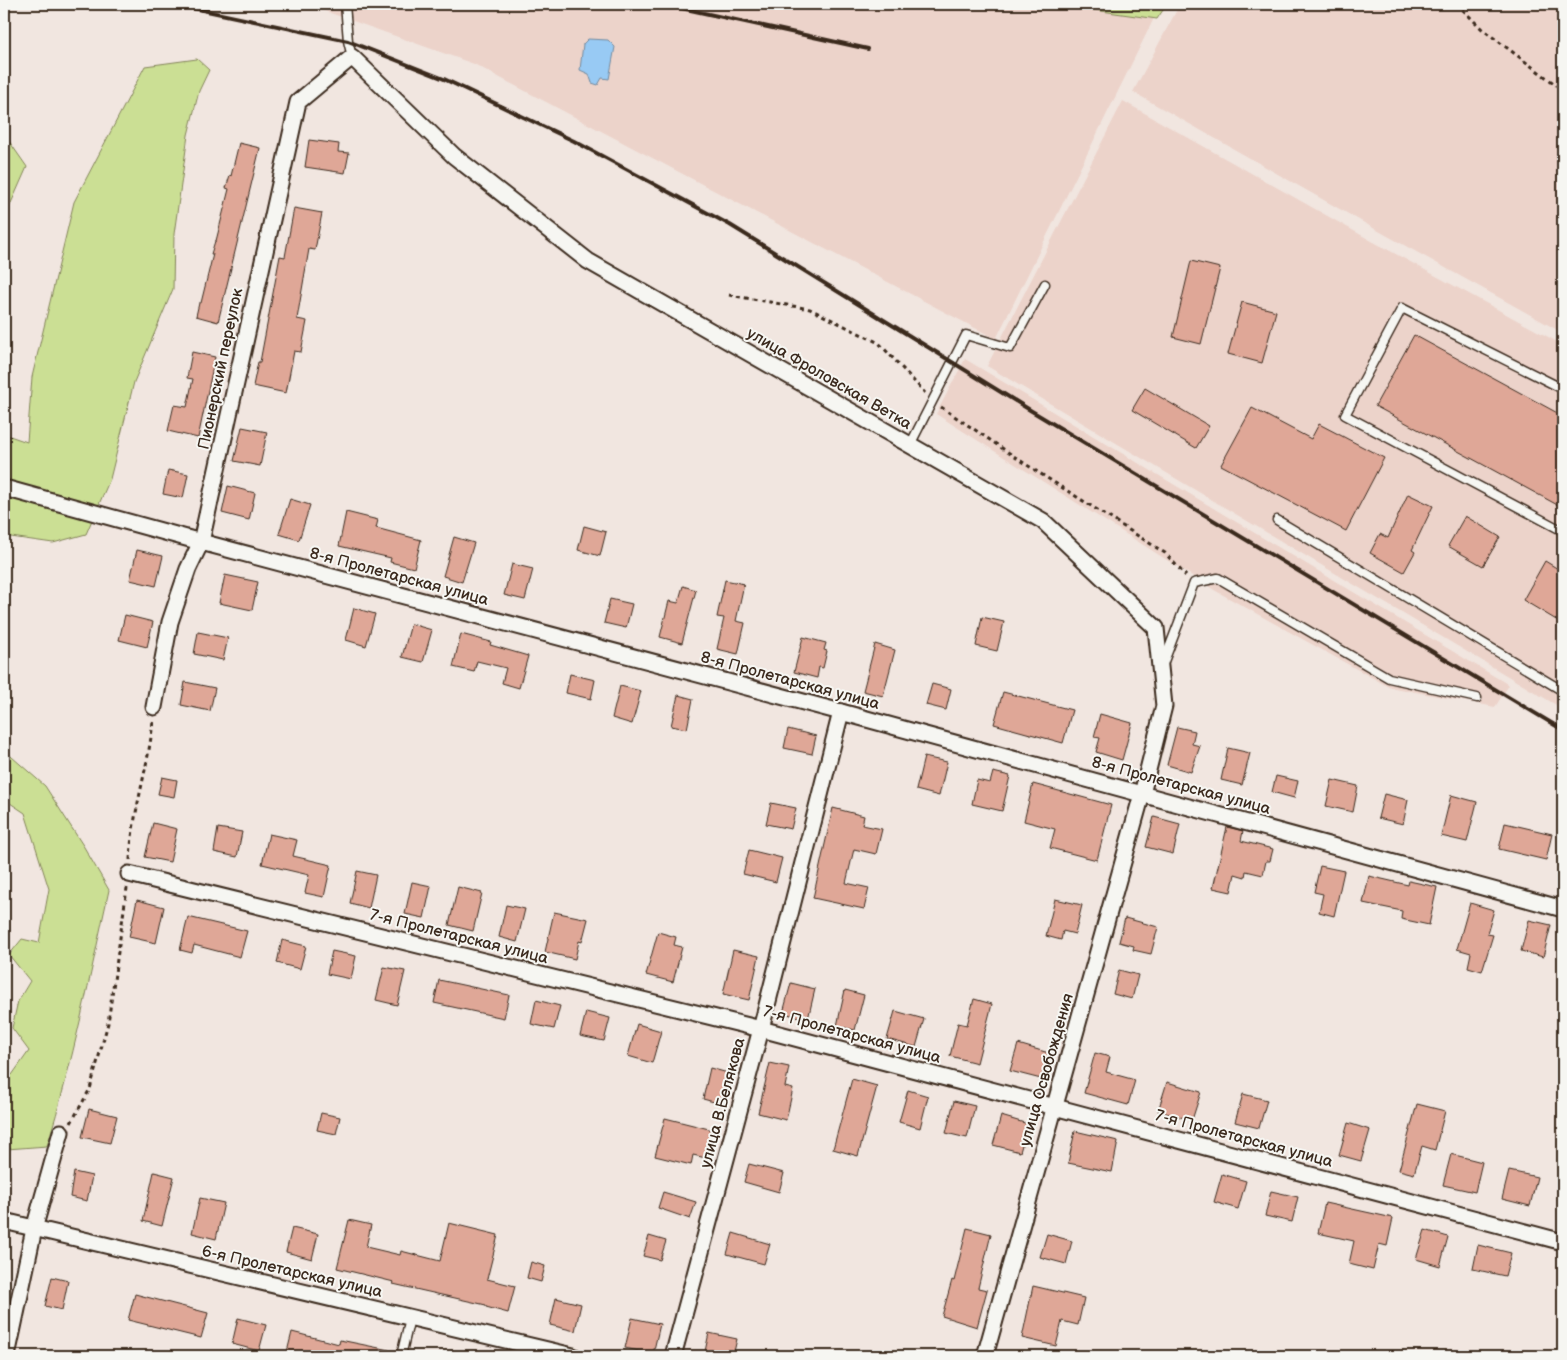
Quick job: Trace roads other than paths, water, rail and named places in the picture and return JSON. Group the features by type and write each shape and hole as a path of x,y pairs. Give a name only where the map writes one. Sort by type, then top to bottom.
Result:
{"street":[{"name":"улица Фроловская Ветка","path":"352,57 454,156 588,261 1043,521 1156,628 1164,706 1142,794"},
{"name":"Пионерский переулок","path":"154,707 170,622 188,569 201,542 298,102 352,57"},
{"name":"8-я Пролетарская улица","path":"8,489 841,712 1563,909"},
{"name":"улица В.Белякова","path":"673,1356 761,1029 841,712"},
{"name":"улица Освобождения","path":"985,1356 1142,794"},
{"name":"7-я Пролетарская улица","path":"129,874 761,1029 1563,1242"},
{"path":"7,1356 34,1229 61,1132"},
{"name":"6-я Пролетарская улица","path":"4,1221 572,1356"}],"lane":[{"path":"345,4 348,42 352,57"},
{"path":"910,445 966,335 1010,348 1045,284"},
{"path":"1563,389 1402,308 1345,415 1563,531"},
{"path":"1277,520 1563,691"},
{"path":"1161,671 1194,583 1218,578 1389,678 1477,698"},
{"path":"401,1356 410,1318"}],"water":[{"path":"588,39 608,40 615,47 609,79 602,78 598,85 592,83 589,74 580,70 583,44"}],"railway":[{"path":"174,4 348,41 444,79 574,141 730,225 1030,410 1563,730"},
{"path":"663,4 868,49"}]}
